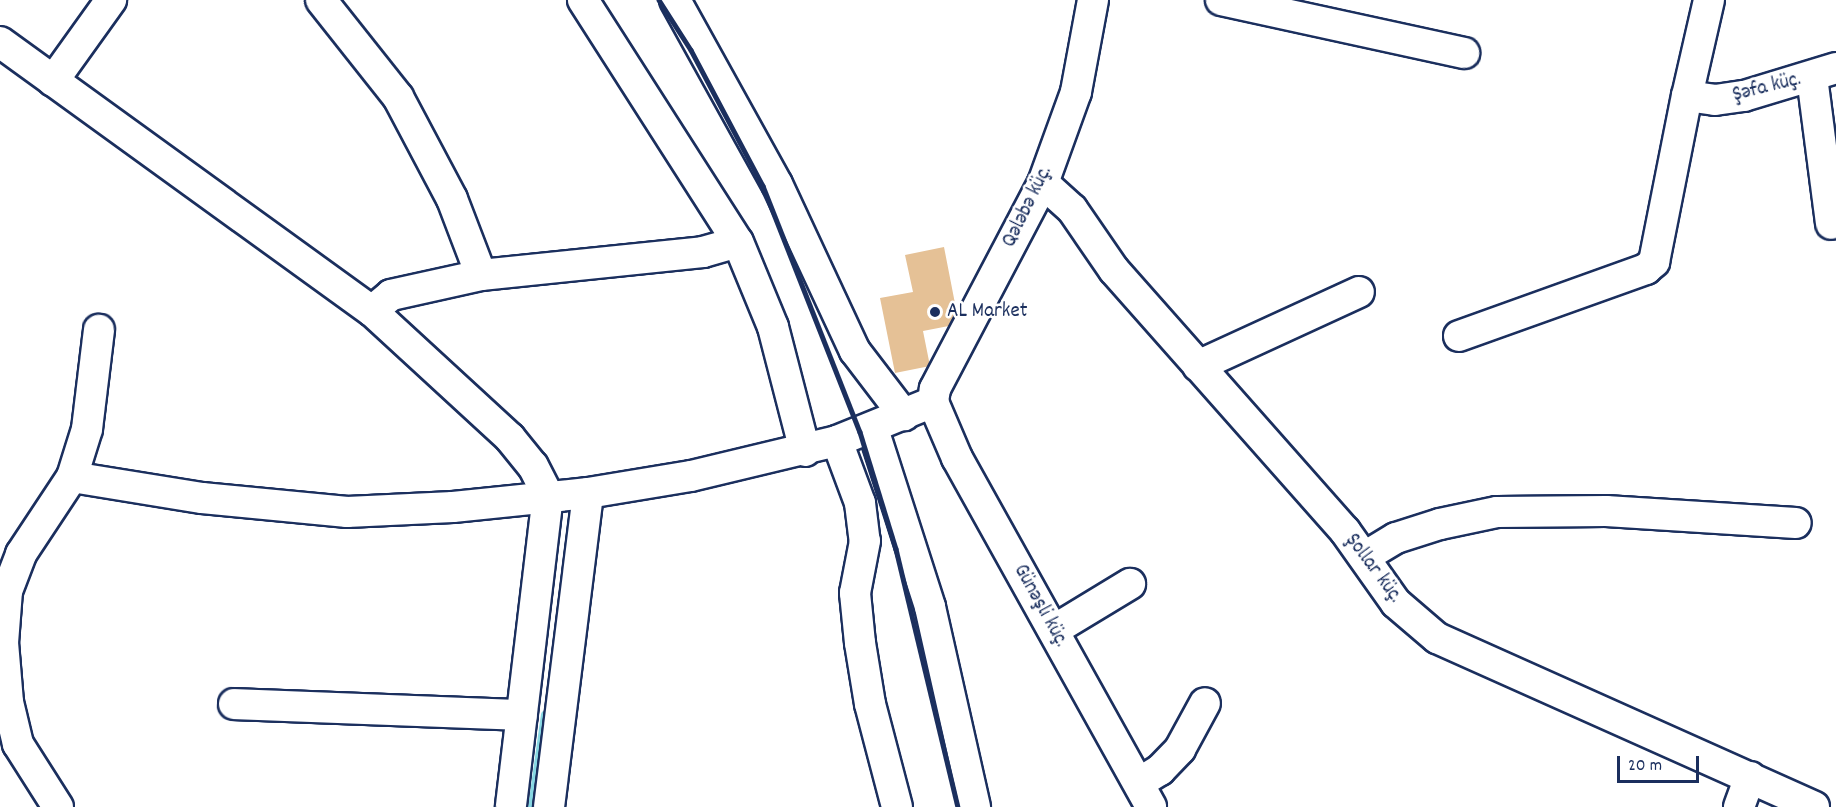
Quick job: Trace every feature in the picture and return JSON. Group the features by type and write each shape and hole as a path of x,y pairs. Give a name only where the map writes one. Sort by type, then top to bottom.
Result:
{"street":[{"path":"53,81 111,0"},
{"path":"321,0 398,98 452,199 481,275"},
{"path":"583,0 738,242 773,327 805,451"},
{"path":"675,0 777,184 850,343 904,415"},
{"name":"Qələbə küç.","path":"933,402 934,389 1043,183 1076,92 1093,0"},
{"path":"1221,0 1464,53"},
{"path":"1459,336 1646,269 1654,262 1687,96 1709,0"},
{"path":"0,42 372,310 510,438 533,466 548,495 511,807"},
{"path":"1824,72 1831,224"},
{"name":"Şəfa küç.","path":"1687,96 1715,100 1744,96 1824,72"},
{"name":"Şollar küç.","path":"1043,183 1072,209 1114,270 1365,556 1396,603 1437,638 1814,807"},
{"path":"372,310 391,295 481,275 703,252 738,242"},
{"path":"1198,366 1359,292"},
{"path":"58,807 18,744 8,702 3,643 7,591 21,554 72,477 87,429 99,330"},
{"path":"72,477 202,498 347,512 453,507 548,495 588,493 805,451 873,429 933,402"},
{"name":"Günəşli küç.","path":"933,402 957,458 1145,795"},
{"path":"873,429 930,607 975,807"},
{"path":"837,441 860,503 865,541 855,593 860,643 870,704 897,807"},
{"path":"549,807 588,493"},
{"path":"1365,556 1418,531 1497,512 1606,511 1796,523"},
{"path":"1054,630 1131,584"},
{"path":"1145,795 1160,770 1180,749 1204,703"},
{"path":"234,704 522,715"},
{"path":"1739,807 1750,777"}],"building":[{"path":"944,247 959,324 923,331 930,366 895,373 880,298 913,292 905,255"}],"waterway":[{"path":"532,807 545,715"}],"railway":[{"path":"659,0 691,50 763,186 860,432 896,549 958,807"}],"place":[{"name":"AL Market","path":"935,312"}]}
